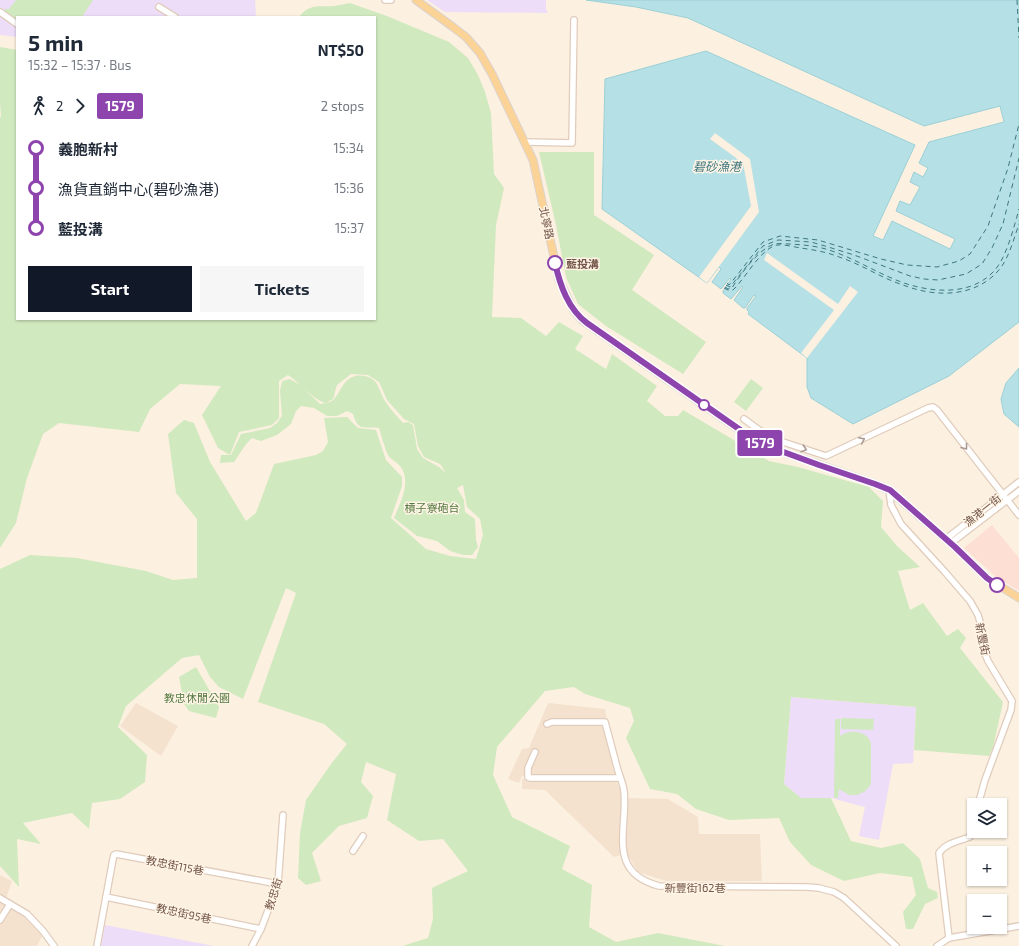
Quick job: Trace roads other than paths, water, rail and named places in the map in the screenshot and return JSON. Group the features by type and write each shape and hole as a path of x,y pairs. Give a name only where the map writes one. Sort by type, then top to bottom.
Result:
{"main road":[{"name":"北寧路","path":"416,0 453,26 466,38 480,53 489,68 526,142 536,170 559,280 565,294 578,316 644,364 759,443 890,490 949,541 987,578 1019,598"}],"street":[{"path":"385,0 391,0"},
{"path":"159,7 173,16"},
{"path":"0,12 16,23"},
{"path":"526,142 572,143 574,20"},
{"path":"744,419 759,430 777,440 826,456 933,407 937,410 1019,515"},
{"name":"漁港一街","path":"949,541 1002,494 1019,482"},
{"name":"新豐街","path":"890,490 891,505 901,524 970,601 978,615 982,628 984,651 988,661 1012,701 1011,710 985,780 980,798"},
{"name":"漁港一街","path":"949,541 1019,491"},
{"name":"新豐街162巷","path":"547,724 552,722 605,722 624,790 623,852 627,864 638,878 659,886 819,888 834,892 844,898 896,946"},
{"path":"535,752 527,772 528,777 530,778 620,778"},
{"name":"教忠街","path":"252,946 261,928 278,884 283,815"},
{"path":"353,851 363,836"},
{"path":"949,938 939,853 942,848 967,838"},
{"name":"教忠街115巷","path":"106,897 112,859 116,854 278,884"},
{"path":"97,946 106,897"},
{"name":"教忠街95巷","path":"106,897 261,928"},
{"path":"0,898 27,914 43,931 54,946"},
{"path":"0,920 10,904"},
{"path":"937,946 949,938 1019,926"}],"water":[{"name":"碧砂漁港","path":"586,0 1019,0 1019,322 949,376 853,424 811,398 807,387 807,358 748,314 749,312 747,308 756,296 754,295 745,308 743,308 734,300 743,287 742,286 731,299 723,293 731,279 730,278 721,289 712,282 721,269 719,267 707,283 602,209 605,79 706,51 915,145 873,236 883,240 892,221 950,249 955,239 896,211 900,201 910,205 920,187 910,182 914,172 923,177 928,168 919,163 929,142 1004,122 1000,106 924,126 688,18 636,7"},
{"path":"1019,368 1019,427 1004,414 1001,399 1006,383"}],"place":[{"name":"藍投溝","path":"555,263"}],"park label":[{"name":"槓子寮砲台","path":"432,507"},
{"name":"教忠休閒公園","path":"197,697"}]}
